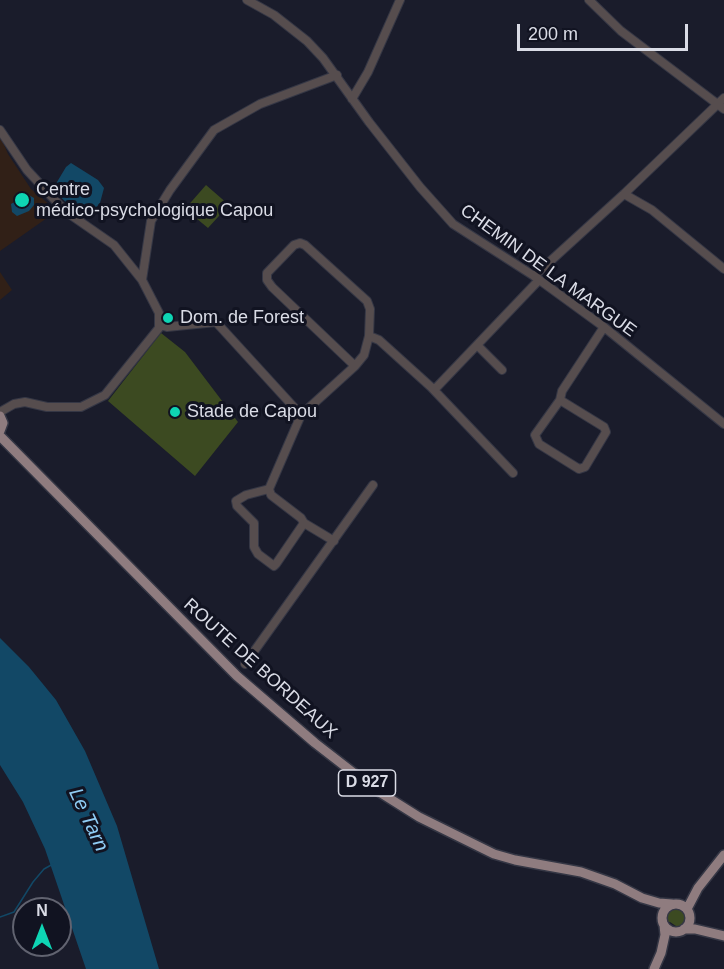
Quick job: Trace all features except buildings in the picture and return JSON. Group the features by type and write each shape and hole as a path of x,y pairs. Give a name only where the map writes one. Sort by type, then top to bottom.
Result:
{"main road":[{"path":"0,414 3,423 0,431"},
{"name":"ROUTE DE BORDEAUX","path":"0,436 231,670 315,743 373,788 419,817 494,854 581,872 615,884 642,898 658,903 674,904"},
{"path":"654,969 665,935 663,922 665,909 684,900 698,888 724,855"},
{"path":"661,953 690,920 688,911 698,888"},
{"name":"ROUTE DE BORDEAUX","path":"642,898 663,922"},
{"path":"674,904 688,911 695,921 711,932"},
{"path":"663,922 673,932 683,930 711,932 724,936"}],"street":[{"name":"CHEMIN DE LA MARGUE","path":"247,0 274,15 307,40 337,75 352,99 420,187 453,224 537,278 604,327 724,424"},
{"path":"352,99 368,72 400,0"},
{"path":"434,390 537,278 722,104 621,31 590,0"},
{"path":"142,280 151,221 170,190 214,130 260,104 337,75"},
{"path":"0,130 27,170 65,211 114,245 142,280 159,313 160,324 154,337 100,399 81,407 69,408 25,402 14,404 0,414"},
{"path":"624,194 652,210 724,269"},
{"path":"334,541 304,523 301,518 271,495 269,489 301,416 355,366 364,356 369,336 370,309 366,302 305,245 300,243 294,245 267,273 267,280 355,366"},
{"path":"160,324 167,327 216,322 301,416"},
{"path":"560,400 604,428 606,432 585,467 579,469 539,444 535,435 560,400 562,391 604,327"},
{"path":"369,336 379,340 434,390 513,473"},
{"path":"477,345 502,370"},
{"path":"245,664 373,485"},
{"path":"269,489 246,495 236,501 237,506 254,523 254,547 258,554 274,566 304,523"}],"shaded area":[{"name":"Centre médico-psychologique Capou","path":"0,135 8,154 31,189 57,211 0,251"},
{"path":"0,272 12,290 0,300"}],"green space":[{"path":"206,185 229,205 208,228 185,209"},
{"name":"Stade de Capou","path":"161,333 185,352 238,422 195,476 108,401"},
{"path":"677,907 684,911 687,917 685,923 679,928 667,922 666,918 669,910"}],"water":[{"path":"71,163 98,180 104,188 100,203 92,212 84,207 77,209 69,205 54,191 66,167"},
{"path":"27,194 34,198 34,205 29,211 17,216 12,212 11,204"},
{"name":"Le Tarn","path":"0,638 29,667 56,700 85,751 117,826 159,969 86,969 72,928 72,897 61,897 45,849 23,802 0,765"}],"waterway":[{"path":"0,917 14,912 33,882 44,869 53,864"}],"place":[{"name":"Centre médico-psychologique Capou","path":"22,200"},
{"name":"Dom. de Forest","path":"168,318"},
{"name":"Stade de Capou","path":"175,412"}]}
